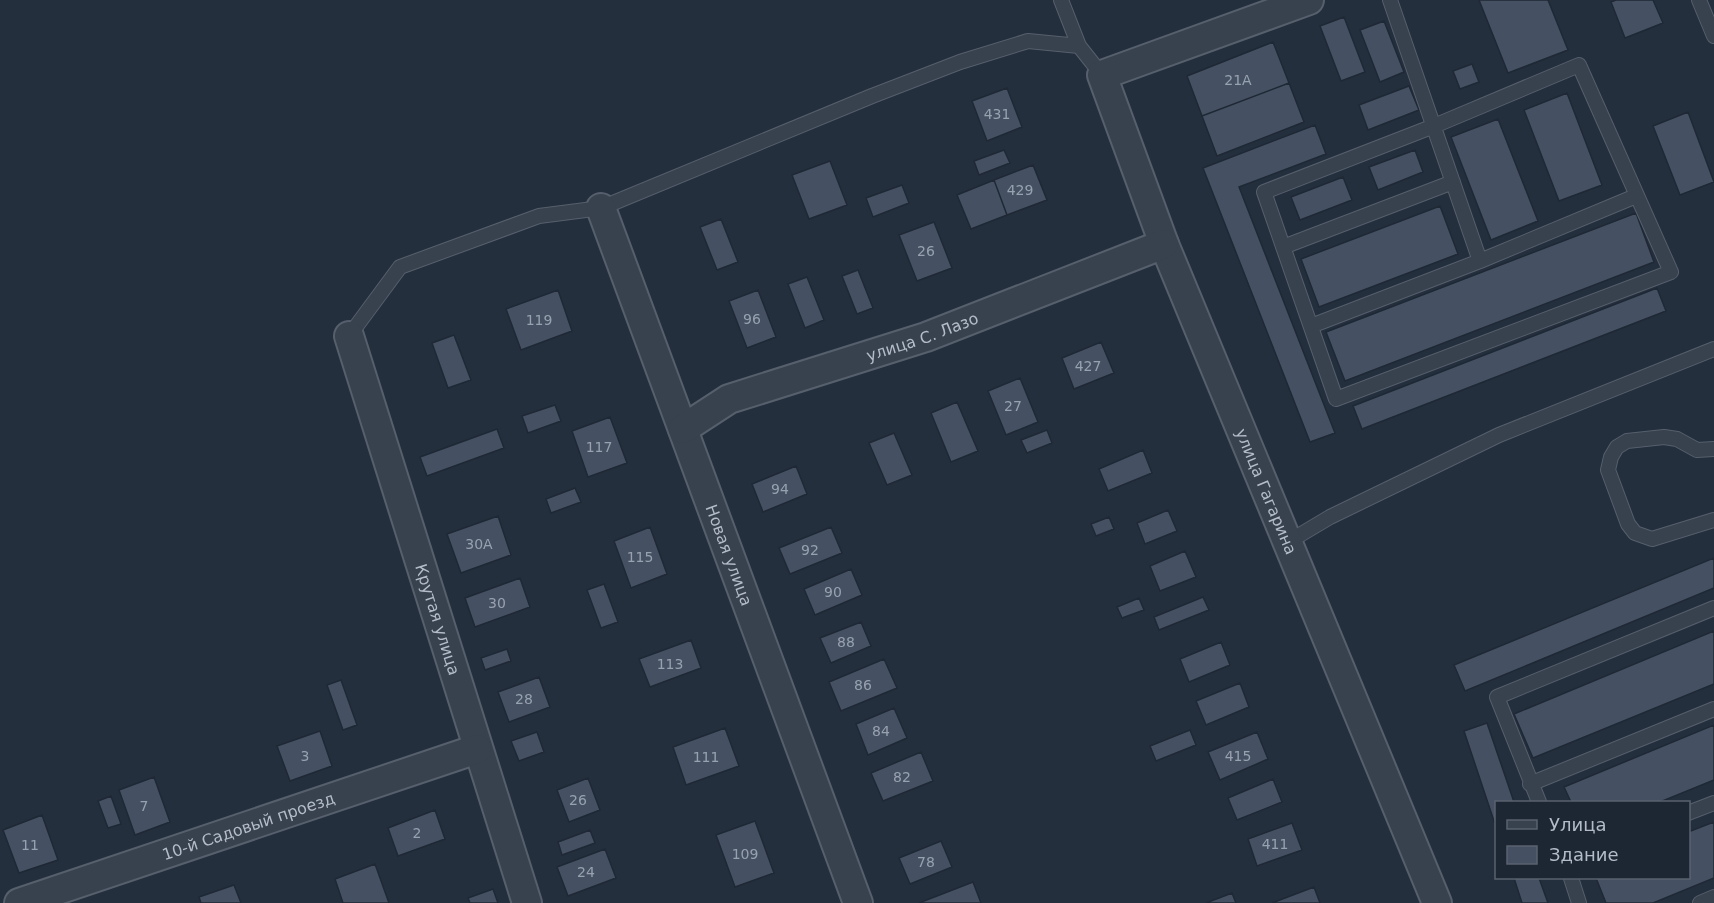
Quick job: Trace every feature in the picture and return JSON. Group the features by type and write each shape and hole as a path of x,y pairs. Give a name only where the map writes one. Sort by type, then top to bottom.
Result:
{"street":[{"path":"1102,75 1309,0"},
{"name":"улица Гагарина","path":"1102,75 1164,244 1437,903"},
{"name":"Новая улица","path":"601,208 858,903"},
{"name":"улица С. Лазо","path":"683,429 729,399 927,337 1164,244"},
{"name":"Крутая улица","path":"349,336 527,903"},
{"name":"10-й Садовый проезд","path":"19,903 477,749"}],"lane":[{"path":"1061,0 1079,46 1102,75"},
{"path":"1390,0 1480,261"},
{"path":"1700,0 1714,36"},
{"path":"349,336 400,267 539,216 601,208 960,62 1028,41 1079,46"},
{"path":"1579,65 1636,196 1671,272 1336,399 1264,192 1434,126 1579,65"},
{"path":"1284,247 1453,182"},
{"path":"1311,326 1480,261 1636,196"},
{"path":"1288,542 1330,517 1499,435 1714,349"},
{"path":"1714,449 1697,450 1677,439 1664,437 1627,441 1617,447 1611,457 1608,470 1628,524 1635,533 1652,539 1714,520"},
{"path":"1538,801 1497,698 1714,608"},
{"path":"1530,784 1714,709"},
{"path":"1690,813 1714,803"},
{"path":"1571,879 1579,903"},
{"path":"1700,903 1714,897"}],"building":[{"path":"1479,0 1548,0 1568,50 1508,73"},
{"path":"1653,0 1663,23 1625,38 1611,2"},
{"path":"1344,17 1365,72 1341,81 1320,26"},
{"path":"1384,21 1404,72 1380,82 1360,30"},
{"path":"1273,42 1289,83 1202,116 1187,76"},
{"path":"1472,64 1479,82 1460,89 1453,71"},
{"path":"1289,83 1304,122 1217,156 1202,116"},
{"path":"1409,86 1419,110 1368,130 1359,105"},
{"path":"1007,88 1022,127 987,141 972,101"},
{"path":"1567,93 1602,185 1559,201 1524,110"},
{"path":"1688,112 1714,182 1680,195 1653,126"},
{"path":"1498,119 1538,221 1491,240 1451,137"},
{"path":"1315,125 1326,154 1239,187 1335,433 1310,442 1203,168"},
{"path":"1004,150 1010,163 979,175 974,161"},
{"path":"1415,150 1423,172 1378,190 1369,167"},
{"path":"830,161 847,205 809,219 792,175"},
{"path":"1033,165 1047,200 1007,215 994,180"},
{"path":"1343,177 1352,200 1300,220 1291,197"},
{"path":"994,180 1007,215 971,229 957,195"},
{"path":"902,185 909,203 873,217 866,198"},
{"path":"1440,206 1458,254 1319,307 1301,259"},
{"path":"1636,213 1654,262 1345,381 1326,332"},
{"path":"721,219 738,262 717,270 700,227"},
{"path":"934,222 952,268 917,281 899,235"},
{"path":"858,270 873,308 857,314 842,276"},
{"path":"807,277 824,320 805,328 788,284"},
{"path":"1657,288 1666,311 1362,429 1353,406"},
{"path":"558,290 572,331 521,350 506,309"},
{"path":"758,290 776,337 747,348 729,301"},
{"path":"454,335 471,380 448,388 432,343"},
{"path":"1101,342 1114,373 1074,389 1062,358"},
{"path":"1020,378 1038,422 1006,435 988,391"},
{"path":"957,402 978,451 951,462 931,413"},
{"path":"555,405 561,421 528,433 522,416"},
{"path":"610,417 627,463 588,477 572,431"},
{"path":"497,429 504,448 427,476 420,457"},
{"path":"1047,430 1052,443 1027,453 1021,440"},
{"path":"894,433 912,475 887,485 869,443"},
{"path":"1143,450 1152,473 1108,491 1099,469"},
{"path":"796,466 807,494 763,512 752,484"},
{"path":"575,488 581,502 551,513 546,499"},
{"path":"1168,510 1177,531 1145,544 1137,523"},
{"path":"498,516 511,555 461,573 447,534"},
{"path":"1109,517 1114,529 1096,536 1091,524"},
{"path":"650,527 667,574 631,588 614,541"},
{"path":"831,527 842,553 790,574 779,548"},
{"path":"1185,551 1196,577 1160,591 1150,566"},
{"path":"1714,558 1714,588 1465,691 1454,665"},
{"path":"851,569 862,595 815,615 804,589"},
{"path":"520,578 530,607 475,627 465,598"},
{"path":"604,584 618,622 601,628 587,590"},
{"path":"1203,597 1209,610 1159,630 1154,617"},
{"path":"1139,598 1144,610 1122,618 1117,607"},
{"path":"861,622 871,646 831,663 820,638"},
{"path":"1714,631 1714,684 1533,758 1514,714"},
{"path":"691,640 701,668 650,687 639,659"},
{"path":"1221,642 1230,665 1189,682 1180,659"},
{"path":"507,649 511,661 485,670 481,658"},
{"path":"884,659 897,688 841,711 829,682"},
{"path":"539,677 550,707 509,722 498,692"},
{"path":"341,680 357,725 343,730 327,685"},
{"path":"1240,683 1249,707 1206,725 1196,701"},
{"path":"894,708 907,738 868,755 856,724"},
{"path":"1487,723 1514,801 1495,801 1495,824 1464,731"},
{"path":"1714,725 1714,780 1662,801 1571,801 1564,787"},
{"path":"725,728 739,766 686,785 673,747"},
{"path":"1190,730 1196,745 1156,761 1150,746"},
{"path":"320,731 332,766 290,781 277,746"},
{"path":"537,732 544,752 519,761 511,741"},
{"path":"1257,732 1268,759 1220,780 1208,752"},
{"path":"921,752 933,781 883,801 871,773"},
{"path":"154,777 170,822 135,835 119,790"},
{"path":"588,778 600,810 569,822 557,790"},
{"path":"1273,779 1282,802 1237,820 1228,798"},
{"path":"111,796 121,824 108,828 98,801"},
{"path":"435,810 445,839 398,856 388,828"},
{"path":"42,815 58,860 19,873 3,830"},
{"path":"755,821 774,873 735,887 716,835"},
{"path":"1714,822 1714,878 1653,903 1606,903 1596,879 1690,879 1690,831"},
{"path":"1292,823 1302,850 1257,866 1248,839"},
{"path":"590,830 595,843 562,855 558,842"},
{"path":"941,841 952,867 910,884 899,858"},
{"path":"605,849 616,878 568,896 557,867"},
{"path":"375,864 389,903 343,903 335,879"},
{"path":"1514,879 1539,879 1548,903 1522,903"},
{"path":"973,882 981,903 919,903"},
{"path":"234,885 241,903 201,903 199,897"},
{"path":"1314,887 1320,903 1272,903"},
{"path":"493,889 498,903 470,903 468,898"},
{"path":"1232,893 1236,903 1206,903"}]}
